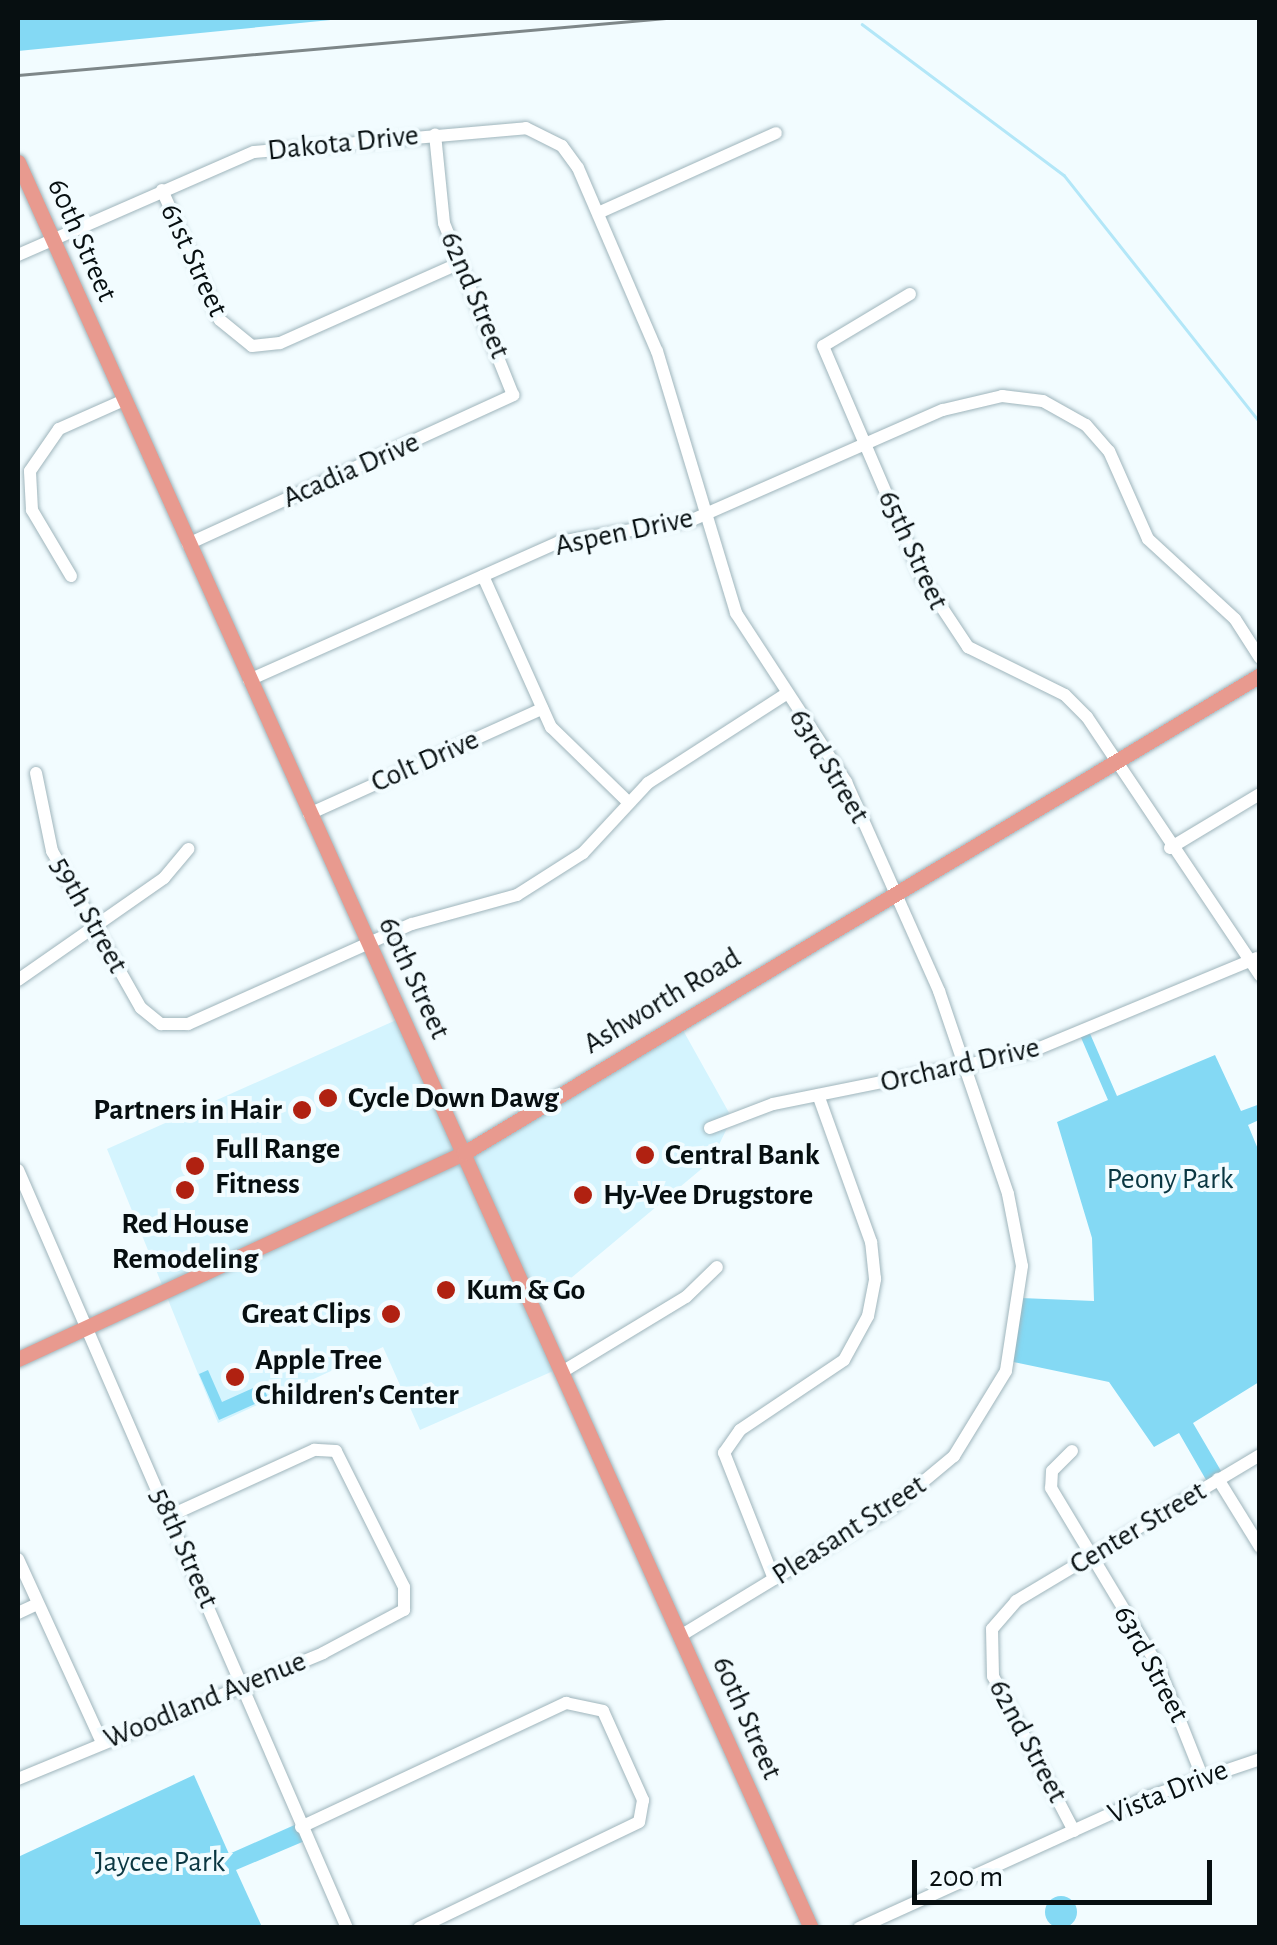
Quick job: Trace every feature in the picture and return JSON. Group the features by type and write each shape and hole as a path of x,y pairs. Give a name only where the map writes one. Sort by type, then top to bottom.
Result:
{"main road":[{"name":"60th Street","path":"18,162 810,1928"},
{"name":"Ashworth Road","path":"18,1359 464,1153 1260,674"}],"street":[{"name":"Dakota Drive","path":"18,256 254,152 526,128 564,148"},
{"name":"62nd Street","path":"435,134 444,223 513,395"},
{"path":"598,213 776,134"},
{"name":"63rd Street","path":"564,148 598,213 657,351 736,612 846,782 896,893 962,1067 1020,1243 1018,1326 994,1398"},
{"name":"61st Street","path":"162,190 226,330 252,346 280,343 460,262"},
{"name":"65th Street","path":"910,294 824,346 950,628 968,647 1065,695 1117,760 1170,848 1256,958 1260,975"},
{"name":"Acadia Drive","path":"188,544 513,395"},
{"name":"Aspen Drive","path":"249,680 574,538 658,531 704,515 969,400 1002,396 1042,401 1086,425 1109,451 1148,539 1235,619 1260,658"},
{"path":"71,576 32,510 30,471 58,429 124,400"},
{"path":"483,576 542,709 562,742 628,802"},
{"path":"367,943 517,895 583,853 628,802 786,694"},
{"name":"Colt Drive","path":"309,814 542,709"},
{"name":"59th Street","path":"36,772 41,823 135,997 161,1024 188,1024 367,943"},
{"path":"1170,848 1260,794"},
{"path":"18,980 91,920 164,878 188,849"},
{"name":"Orchard Drive","path":"710,1128 818,1095 962,1067 1052,1044 1256,958"},
{"path":"774,1579 726,1471 727,1444 844,1360 868,1316 875,1279 871,1242 818,1095"},
{"name":"58th Street","path":"18,1173 347,1928"},
{"path":"562,1372 686,1297 717,1266"},
{"name":"Pleasant Street","path":"680,1636 926,1483 994,1398"},
{"name":"Woodland Avenue","path":"18,1778 392,1621 406,1596 342,1455 314,1450 170,1516"},
{"name":"63rd Street","path":"1072,1451 1052,1471 1051,1488 1172,1693 1202,1776"},
{"name":"Center Street","path":"1016,1601 1260,1455"},
{"path":"1218,1479 1260,1547"},
{"path":"18,1559 101,1740"},
{"name":"62nd Street","path":"1016,1601 992,1629 989,1664 1074,1831"},
{"path":"18,1613 37,1604"},
{"path":"300,1826 566,1704 603,1711 643,1800 633,1829 419,1928"},
{"name":"Vista Drive","path":"860,1928 1202,1776 1260,1759"}],"shaded area":[{"path":"403,1017 464,1153 679,1023 732,1118 711,1161 534,1309 560,1368 420,1430 383,1347 218,1423 107,1149"}],"green space":[{"path":"18,18 351,18 18,51"},
{"name":"Peony Park","path":"1088,1029 1117,1096 1215,1055 1241,1111 1260,1104 1259,1120 1248,1125 1260,1154 1259,1382 1193,1423 1224,1476 1209,1485 1179,1433 1154,1447 1109,1382 1009,1361 1021,1298 1094,1301 1092,1238 1057,1122 1108,1100 1079,1033"},
{"path":"208,1370 222,1402 262,1384 268,1398 219,1420 199,1374"},
{"name":"Jaycee Park","path":"194,1775 229,1854 299,1823 307,1840 236,1870 262,1927 18,1927 18,1857"},
{"path":"1061,1896 1072,1901 1077,1912 1072,1923 1061,1928 1050,1923 1045,1912 1050,1901"}],"waterway":[{"path":"862,24 1064,175 1260,422"}],"railway":[{"path":"18,75 665,18"}],"place":[{"name":"Cycle Down Dawg","path":"328,1098"},
{"name":"Partners in Hair","path":"302,1110"},
{"name":"Central Bank","path":"645,1155"},
{"name":"Full Range Fitness","path":"195,1166"},
{"name":"Red House Remodeling","path":"185,1190"},
{"name":"Hy-Vee Drugstore","path":"583,1195"},
{"name":"Kum & Go","path":"446,1290"},
{"name":"Great Clips","path":"391,1314"},
{"name":"Apple Tree Children's Center","path":"235,1377"}]}
